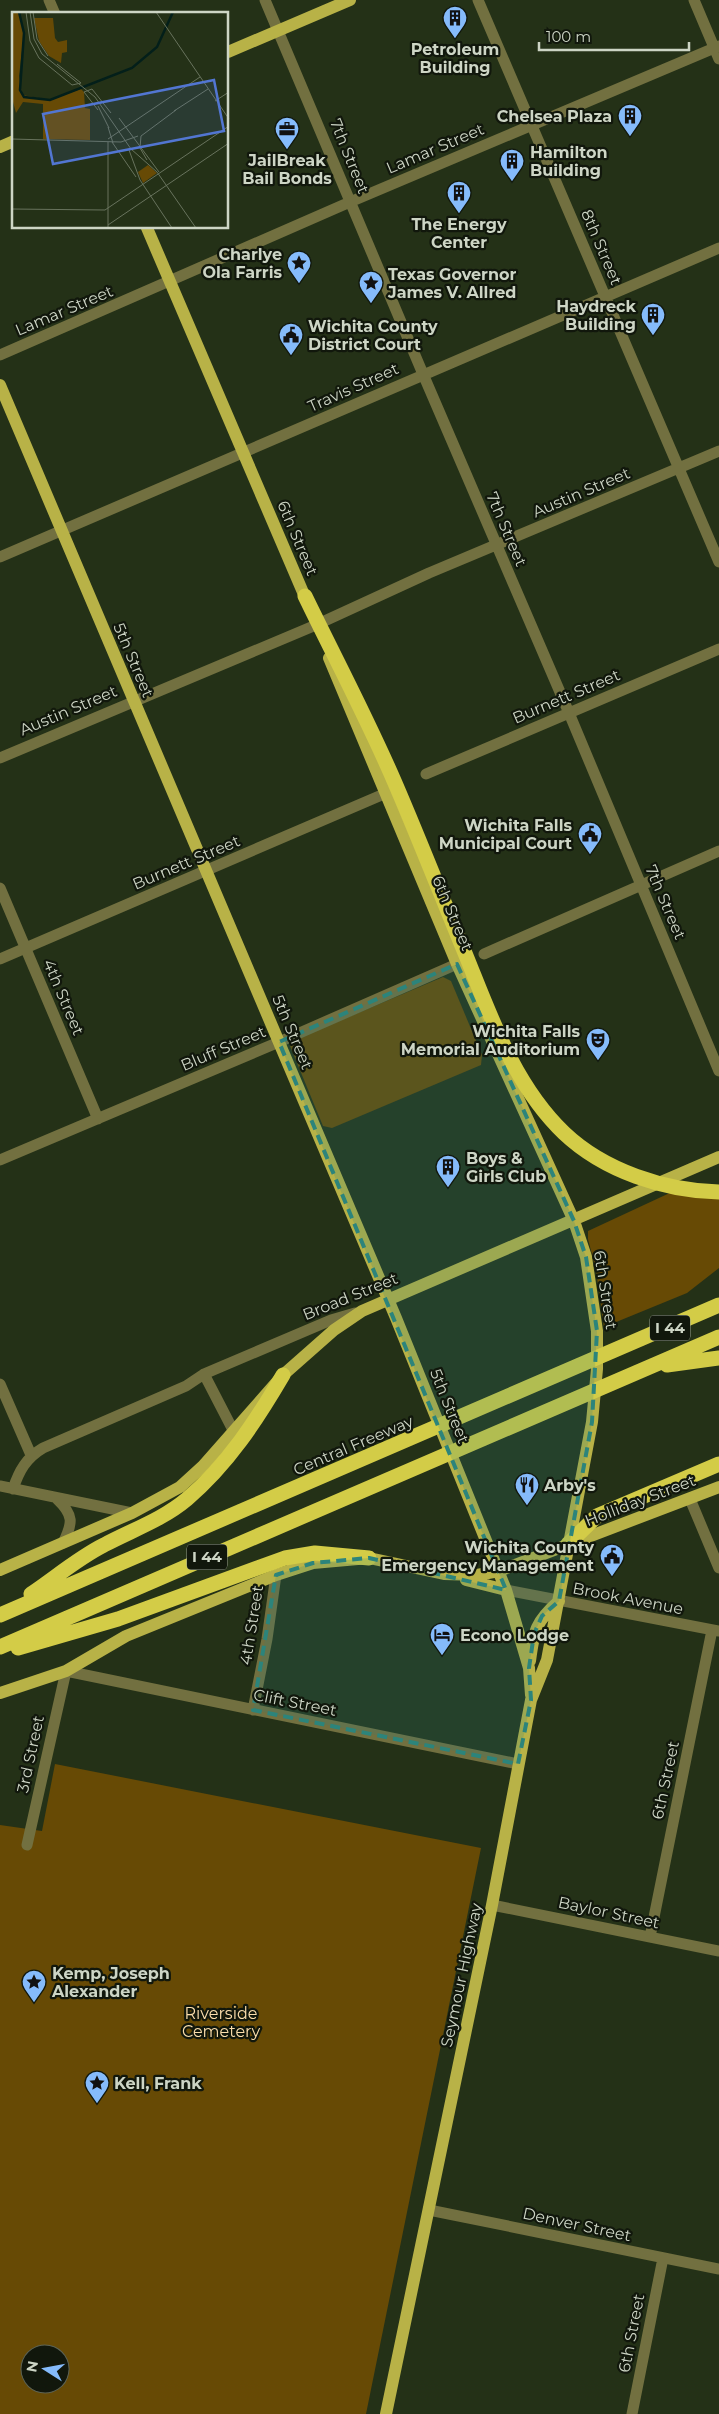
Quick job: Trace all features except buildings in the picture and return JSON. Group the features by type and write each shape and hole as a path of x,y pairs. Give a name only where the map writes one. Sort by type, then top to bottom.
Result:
{"highway":[{"path":"305,596 394,781 519,1075 540,1107 564,1133 584,1149 613,1166 676,1189 719,1192"},
{"path":"714,1308 719,1297"},
{"name":"Central Freeway","path":"1,1614 714,1308"},
{"path":"651,1367 719,1337"},
{"path":"651,1367 719,1358"},
{"name":"I 44","path":"0,1647 651,1367"},
{"path":"1,1614 102,1545 159,1519 188,1498 234,1451 254,1423 283,1375"},
{"path":"568,1544 597,1516 719,1464"},
{"path":"0,1653 118,1620 285,1558 315,1553 369,1558"}],"main road":[{"path":"229,52 350,0"},
{"path":"0,147 12,142"},
{"name":"6th Street","path":"147,229 305,596"},
{"name":"5th Street","path":"0,385 388,1299 499,1571 529,1668 531,1700"},
{"name":"6th Street","path":"317,624 384,794 457,964 574,1221 586,1257 593,1291 597,1331 596,1369 592,1422 568,1544"},
{"name":"Broad Street","path":"362,1311 719,1157"},
{"path":"0,1570 132,1514 180,1487 203,1466 283,1375 334,1330 362,1311"},
{"name":"Holliday Street","path":"369,1558 444,1574 478,1575 499,1571 719,1487"},
{"name":"Seymour Highway","path":"386,2414 492,1905 531,1700 547,1660 568,1544"},
{"path":"0,1693 66,1671 126,1636 276,1575 313,1563 369,1558"},
{"name":"Brook Avenue","path":"444,1574 506,1590"},
{"path":"529,1668 534,1634 542,1616 559,1601"}],"street":[{"path":"49,0 54,12"},
{"name":"7th Street","path":"265,0 496,545 570,713 719,1071"},
{"name":"8th Street","path":"478,0 719,562"},
{"path":"694,0 717,51"},
{"name":"Lamar Street","path":"0,355 350,202 532,125 717,51"},
{"name":"Travis Street","path":"0,557 719,248"},
{"name":"Austin Street","path":"0,758 719,451"},
{"name":"Burnett Street","path":"426,774 719,649"},
{"name":"Burnett Street","path":"0,959 384,794"},
{"path":"484,954 719,851"},
{"name":"4th Street","path":"0,888 98,1119"},
{"name":"Bluff Street","path":"0,1160 279,1042 457,964"},
{"name":"Broad Street","path":"31,1455 43,1448 186,1386 204,1374 331,1320 362,1311"},
{"path":"204,1374 234,1432"},
{"path":"0,1384 31,1455 23,1465 12,1489"},
{"path":"0,1486 132,1514"},
{"path":"56,1498 67,1508 71,1522 63,1543"},
{"path":"690,1499 719,1568"},
{"name":"4th Street","path":"253,1710 267,1639 276,1575"},
{"name":"Brook Avenue","path":"506,1590 716,1631"},
{"name":"6th Street","path":"650,1937 716,1631"},
{"name":"Clift Street","path":"66,1671 518,1764"},
{"name":"3rd Street","path":"27,1845 66,1671"},
{"name":"Baylor Street","path":"492,1905 719,1951"},
{"name":"Denver Street","path":"429,2210 719,2269"},
{"name":"6th Street","path":"632,2414 663,2258"}],"highlighted area":[{"path":"457,964 574,1221 586,1257 597,1331 592,1422 559,1601 542,1616 534,1634 529,1668 531,1700 518,1764 253,1710 276,1575 313,1563 369,1558 506,1590 279,1042"}],"green space":[{"path":"443,977 451,981 482,1055 481,1065 332,1128 323,1126 290,1046 292,1041"},
{"path":"674,1191 719,1195 719,1268 687,1293 604,1327 588,1231"},
{"name":"Riverside Cemetery","path":"55,1764 481,1848 366,2414 0,2414 0,1825 42,1831"}],"place":[{"name":"Petroleum Building","path":"455,39"},
{"name":"Chelsea Plaza","path":"630,137"},
{"name":"JailBreak Bail Bonds","path":"287,150"},
{"name":"Hamilton Building","path":"512,182"},
{"name":"The Energy Center","path":"459,214"},
{"name":"Charlye Ola Farris","path":"299,284"},
{"name":"Texas Governor James V. Allred","path":"371,304"},
{"name":"Haydreck Building","path":"653,336"},
{"name":"Wichita County District Court","path":"291,356"},
{"name":"Wichita Falls Municipal Court","path":"590,855"},
{"name":"Wichita Falls Memorial Auditorium","path":"598,1061"},
{"name":"Boys & Girls Club","path":"448,1188"},
{"name":"Arby's","path":"527,1506"},
{"name":"Wichita County Emergency Management","path":"612,1577"},
{"name":"Econo Lodge","path":"442,1656"},
{"name":"Kemp, Joseph Alexander","path":"34,2003"},
{"name":"Kell, Frank","path":"97,2104"}]}
